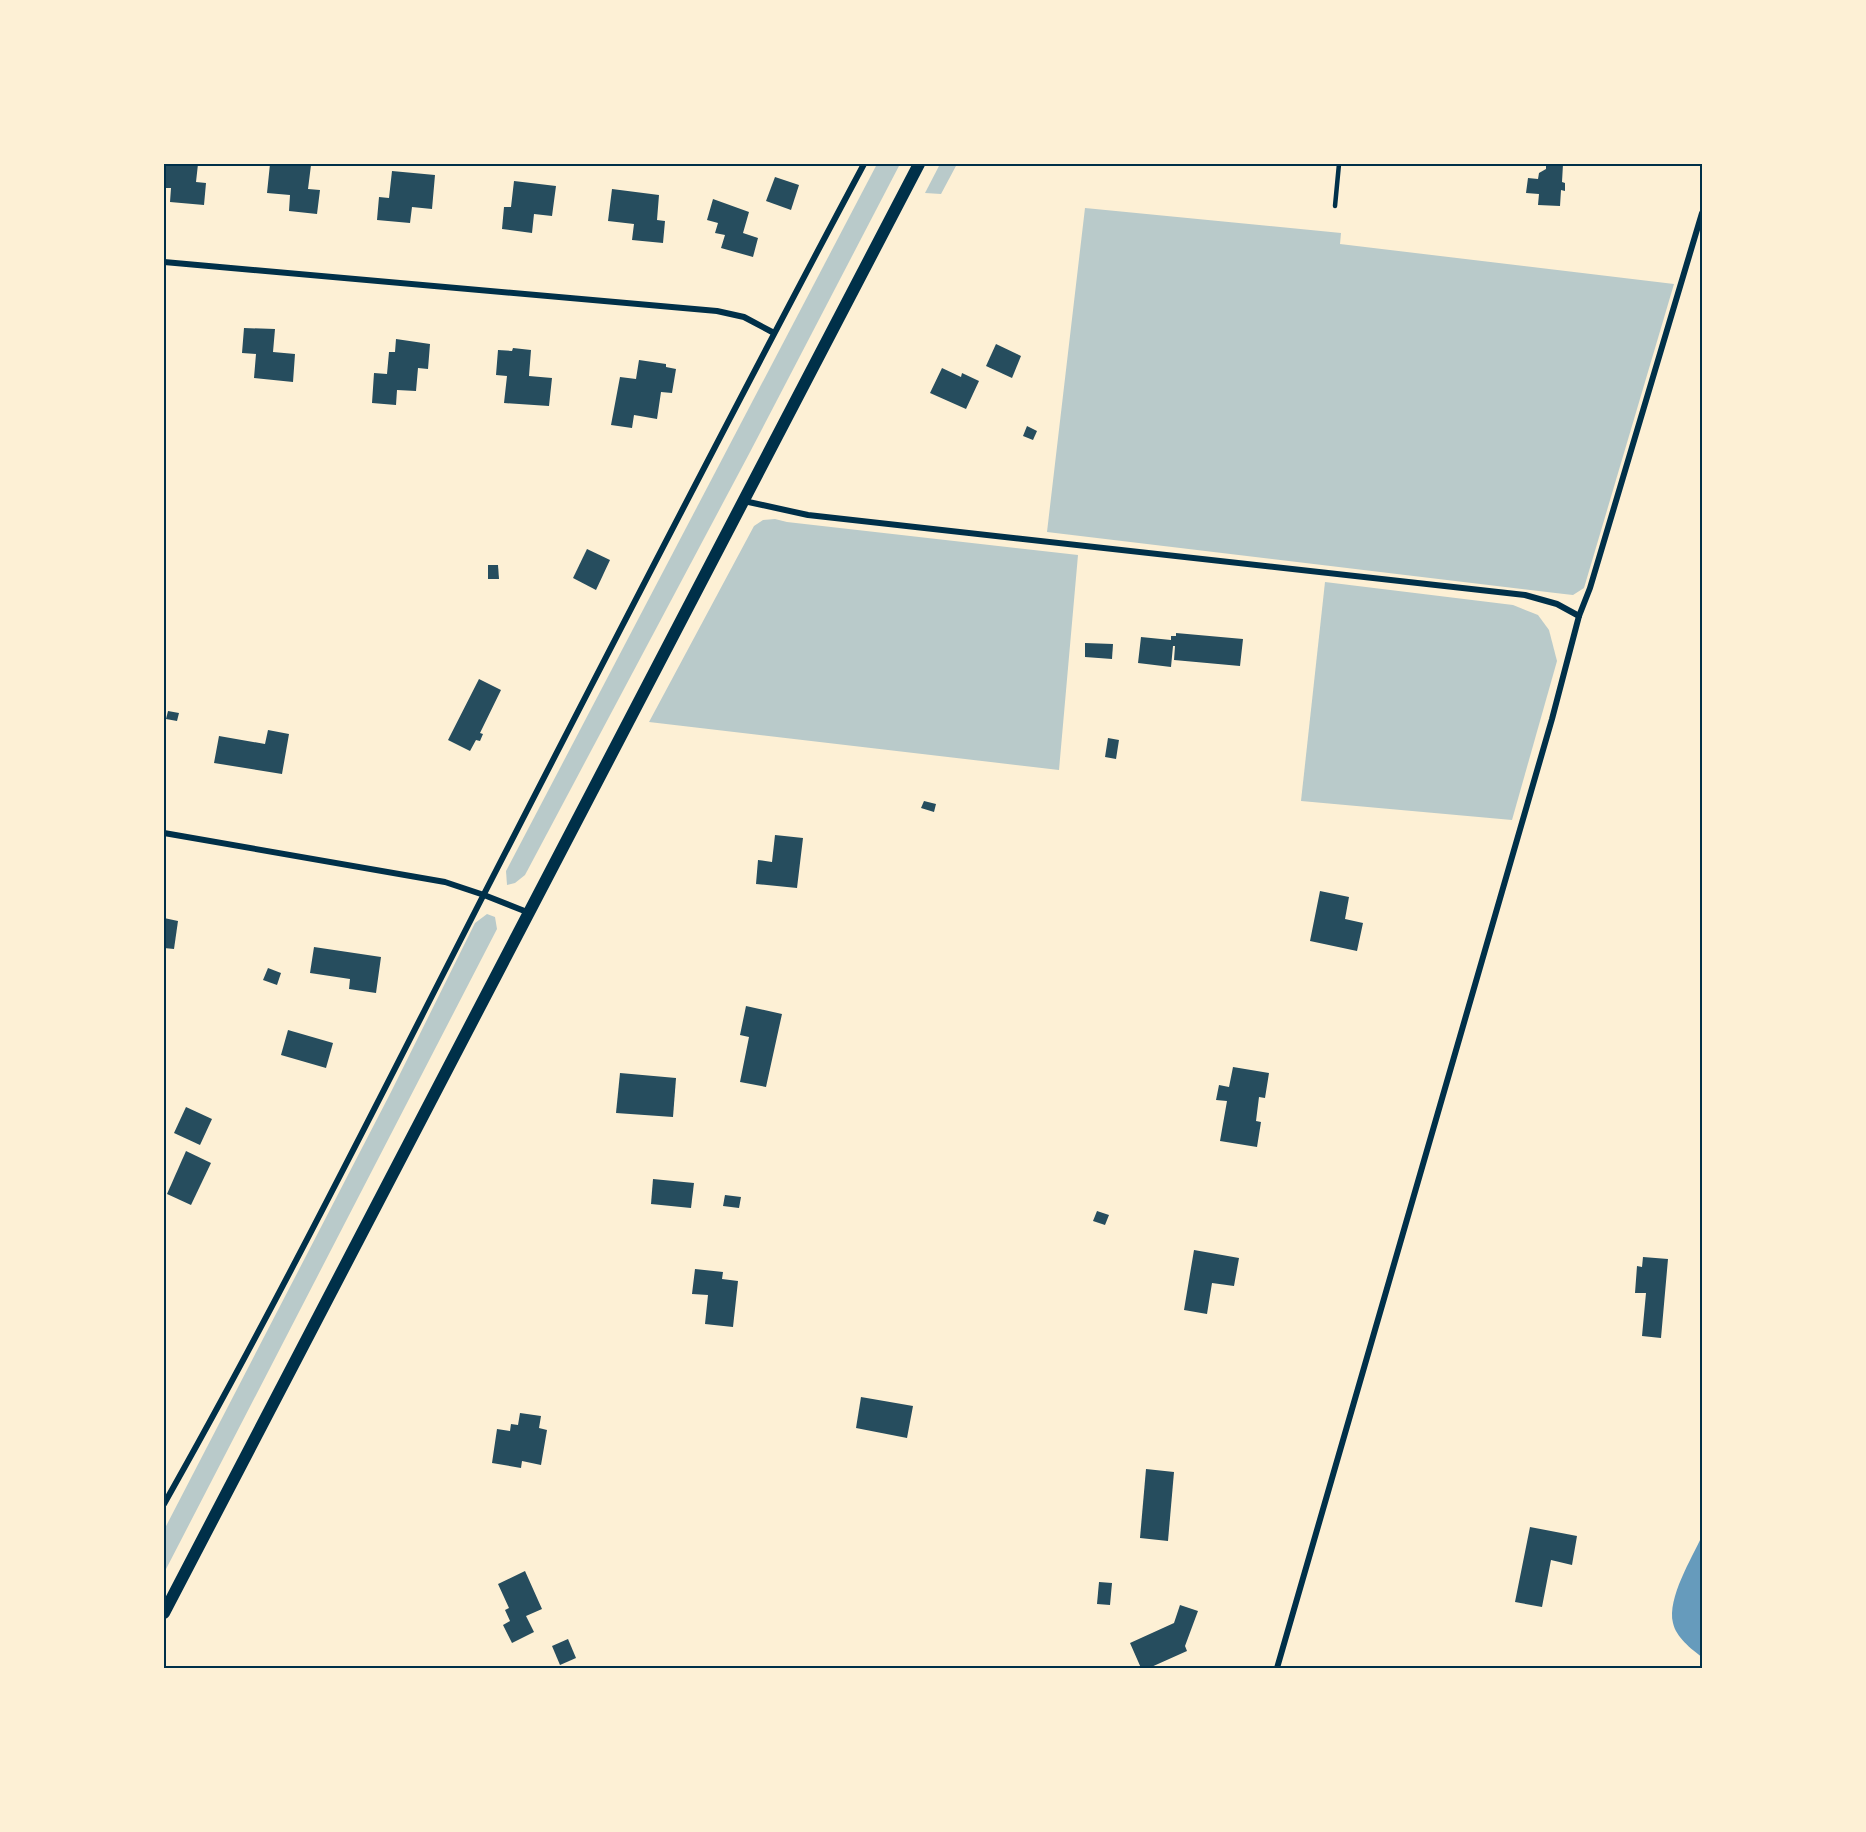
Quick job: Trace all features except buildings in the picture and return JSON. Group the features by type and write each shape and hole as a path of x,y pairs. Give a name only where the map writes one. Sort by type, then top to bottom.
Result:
{"main road":[{"path":"164,1613 527,912 919,164"}],"street":[{"path":"164,1504 231,1384 774,333 864,164"},
{"path":"1277,1668 1552,719 1579,616 1590,588 1702,213"},
{"path":"164,262 717,311 744,317 774,333"},
{"path":"742,500 808,515 1525,595 1557,604 1579,616"},
{"path":"164,833 445,882 527,912"}],"lane":[{"path":"1335,206 1340,164"}],"shaded area":[{"path":"877,164 900,164 525,875 515,883 507,885 506,871"},
{"path":"940,164 957,164 941,194 925,193"},
{"path":"1085,208 1341,233 1340,244 1674,284 1584,588 1573,595 1047,532"},
{"path":"775,519 1078,555 1059,770 649,722 754,526 763,520"},
{"path":"1325,582 1513,605 1538,615 1549,630 1557,661 1512,820 1301,801"},
{"path":"487,914 495,917 497,929 164,1573 164,1530 391,1092 475,923"}],"water":[{"path":"1702,1536 1702,1657 1677,1633 1672,1613 1677,1590"}]}
